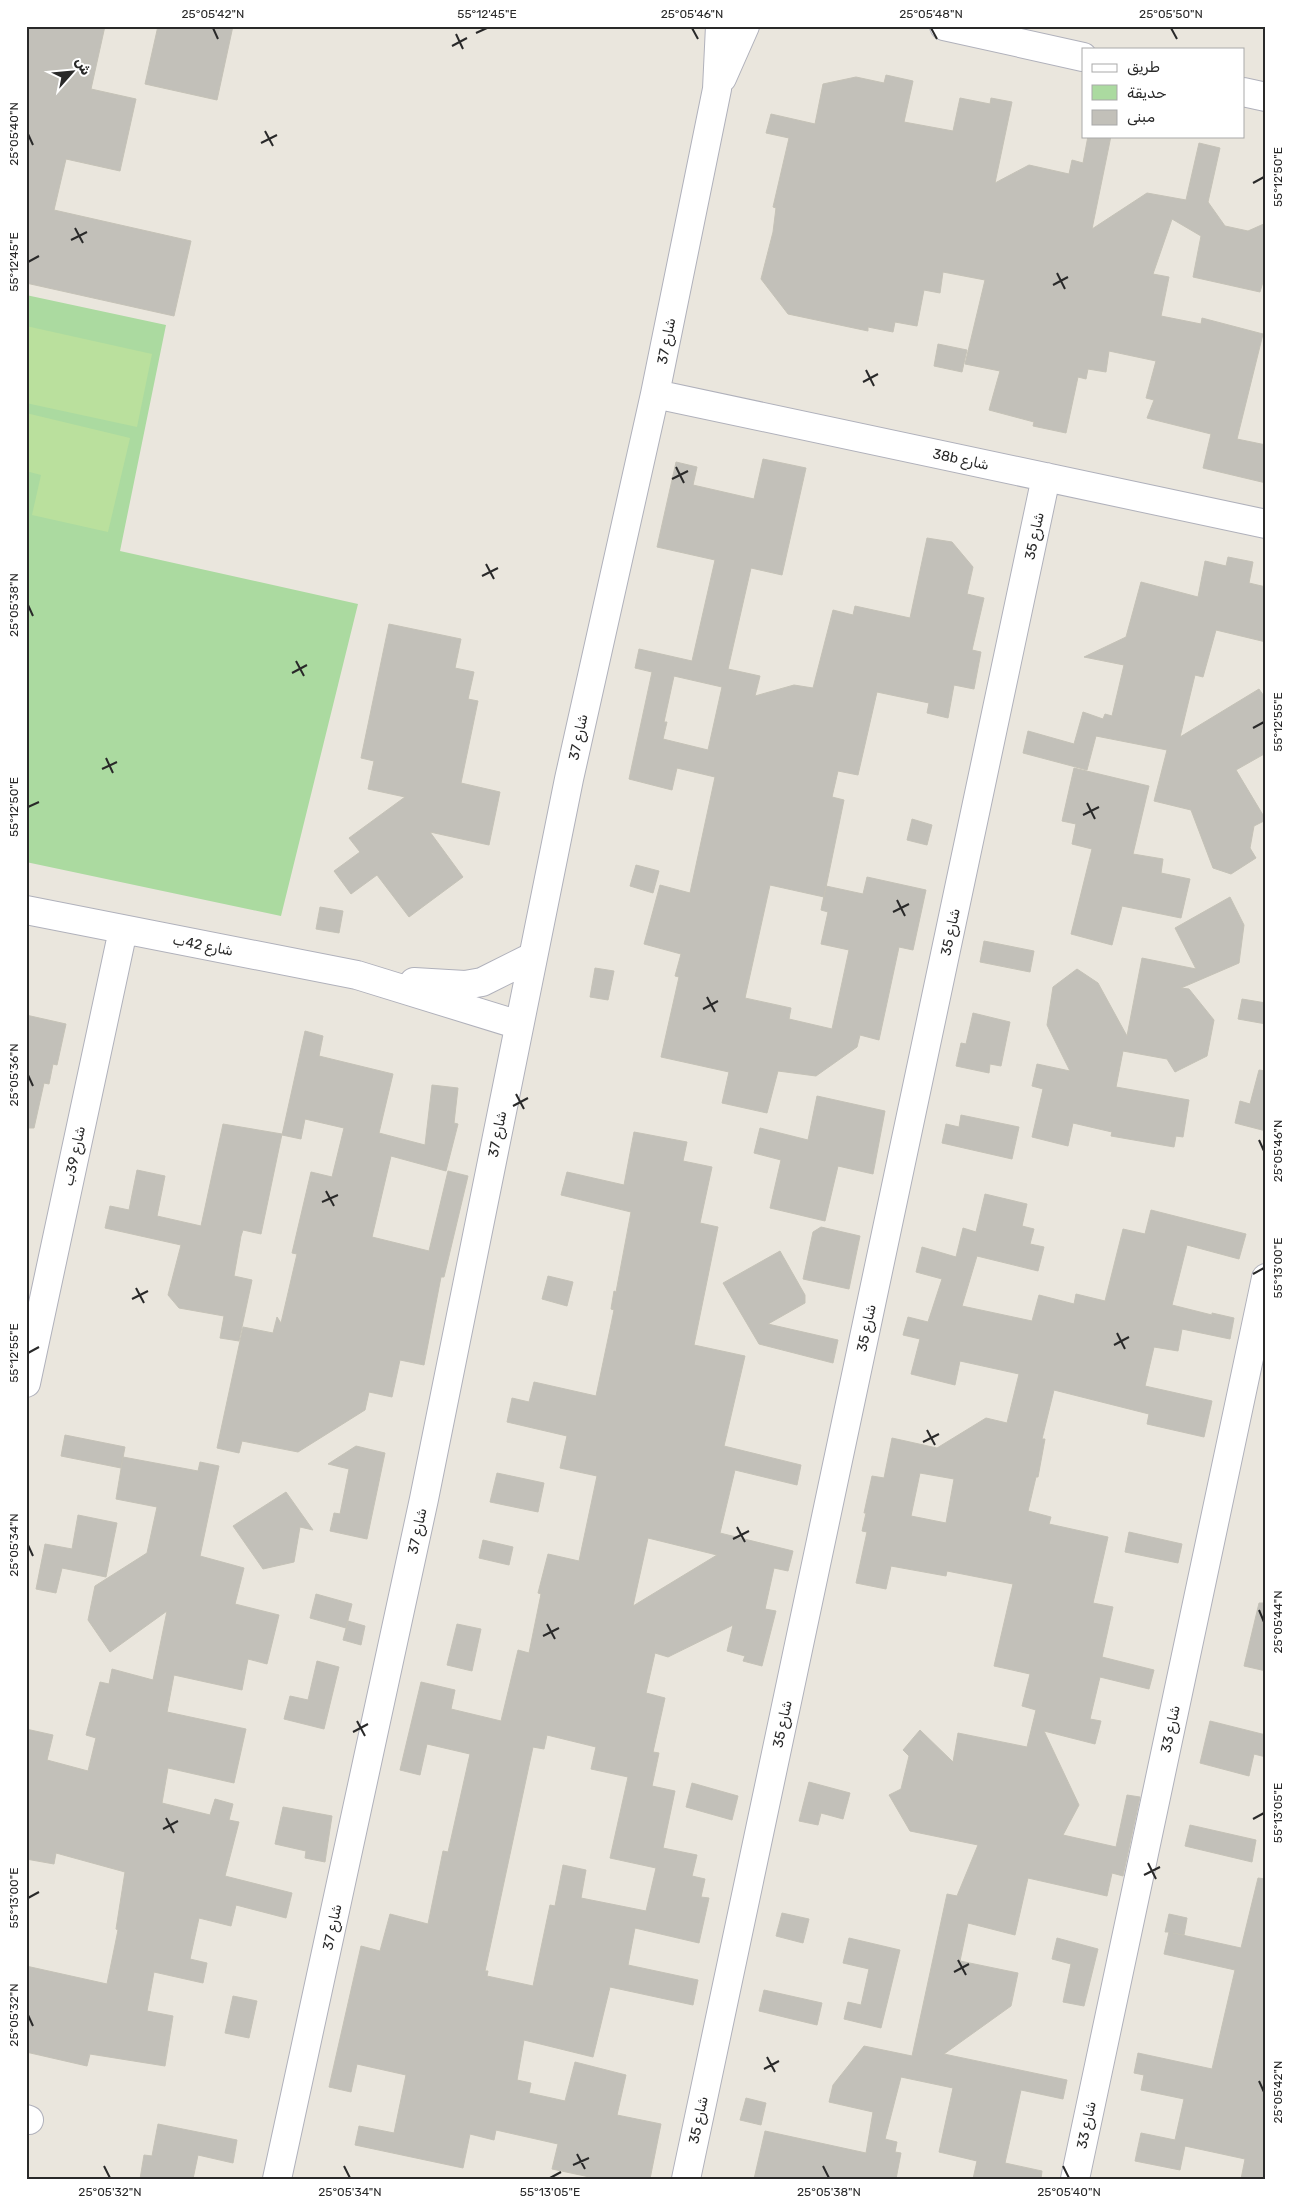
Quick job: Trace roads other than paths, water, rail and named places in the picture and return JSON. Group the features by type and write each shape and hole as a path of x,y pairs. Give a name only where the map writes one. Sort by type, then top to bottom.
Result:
{"street":[{"name":"شارع 37","path":"284,2177 424,1499 532,958 594,661 655,394 717,89 720,26"},
{"name":"شارع 37","path":"717,89 745,26"},
{"path":"944,26 1082,57"},
{"path":"1244,92 1266,97"},
{"name":"38b شارع","path":"655,394 1266,524"},
{"name":"شارع 35","path":"686,2179 1046,477"},
{"name":"شارع 42ب","path":"26,910 380,980 457,1007 519,1025"},
{"name":"شارع 39ب","path":"26,1383 32,1331 122,930"},
{"name":"شارع 42ب","path":"380,980 465,985 482,982 532,958"},
{"name":"شارع 33","path":"1075,2179 1266,1278"}]}
